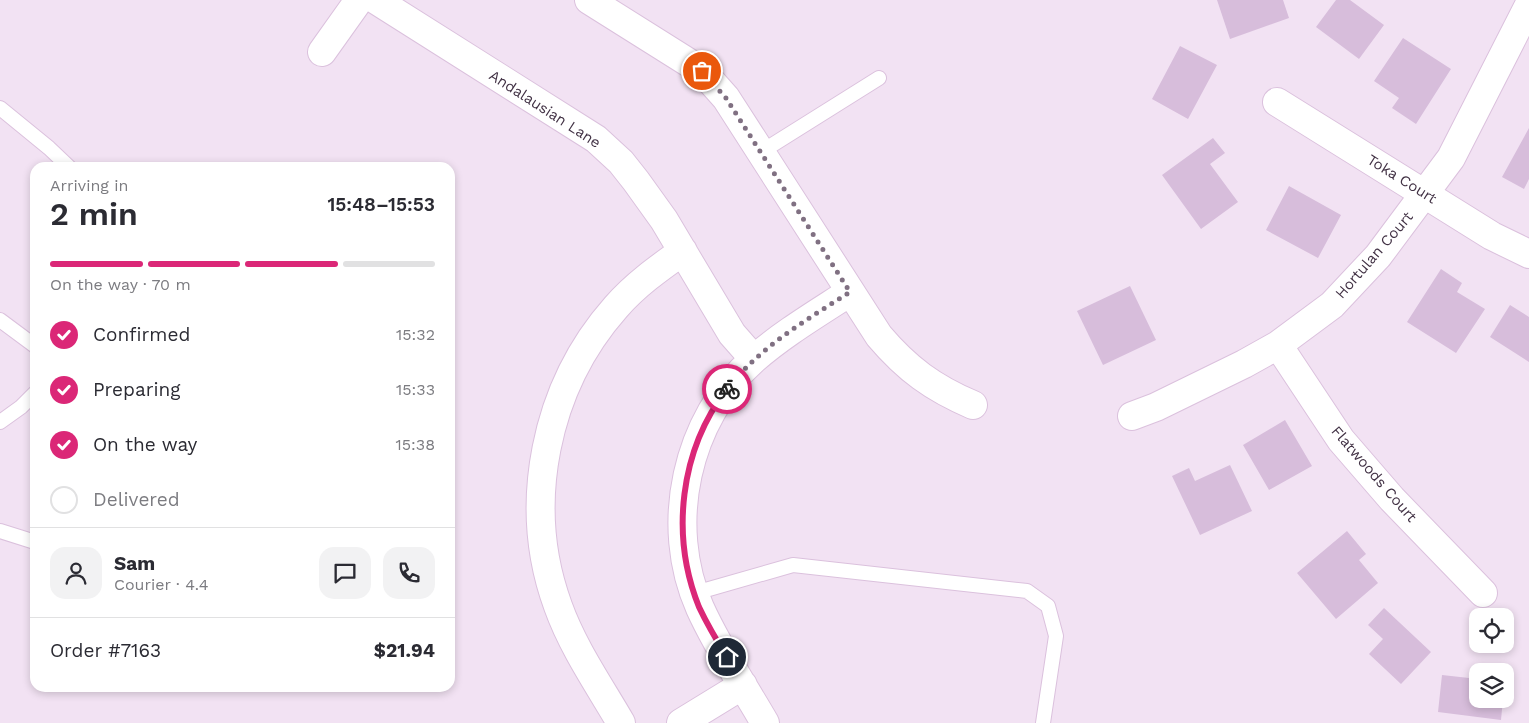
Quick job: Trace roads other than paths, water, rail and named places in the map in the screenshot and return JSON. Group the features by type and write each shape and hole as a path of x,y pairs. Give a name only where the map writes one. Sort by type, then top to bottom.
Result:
{"street":[{"path":"322,52 359,0"},
{"name":"Andalausian Lane","path":"376,0 596,139 621,162 664,220 732,334 754,359"},
{"path":"589,0 702,71 726,98 879,336 894,354 912,370 938,388 973,405"},
{"name":"Hortulan Court","path":"1132,416 1200,386 1278,344 1332,305 1378,256 1451,158 1529,5"},
{"name":"Toka Court","path":"1277,102 1492,236 1529,254"},
{"path":"621,723 569,632 549,578 541,520 544,462 549,434 558,406 569,379 593,338 616,307 636,286 683,251"},
{"path":"765,723 699,607 686,560 682,535 682,511 690,462 709,417 737,376 754,359 795,328 850,292"},
{"name":"Flatwoods Court","path":"1278,344 1341,440 1392,499 1484,593"},
{"path":"681,723 743,685"}],"lane":[{"path":"760,152 879,78"},
{"path":"0,108 64,162"},
{"path":"0,320 30,342"},
{"path":"0,422 30,398"},
{"path":"0,531 30,540"},
{"path":"695,593 793,565 1027,591 1048,606 1056,636 1043,723"}]}
